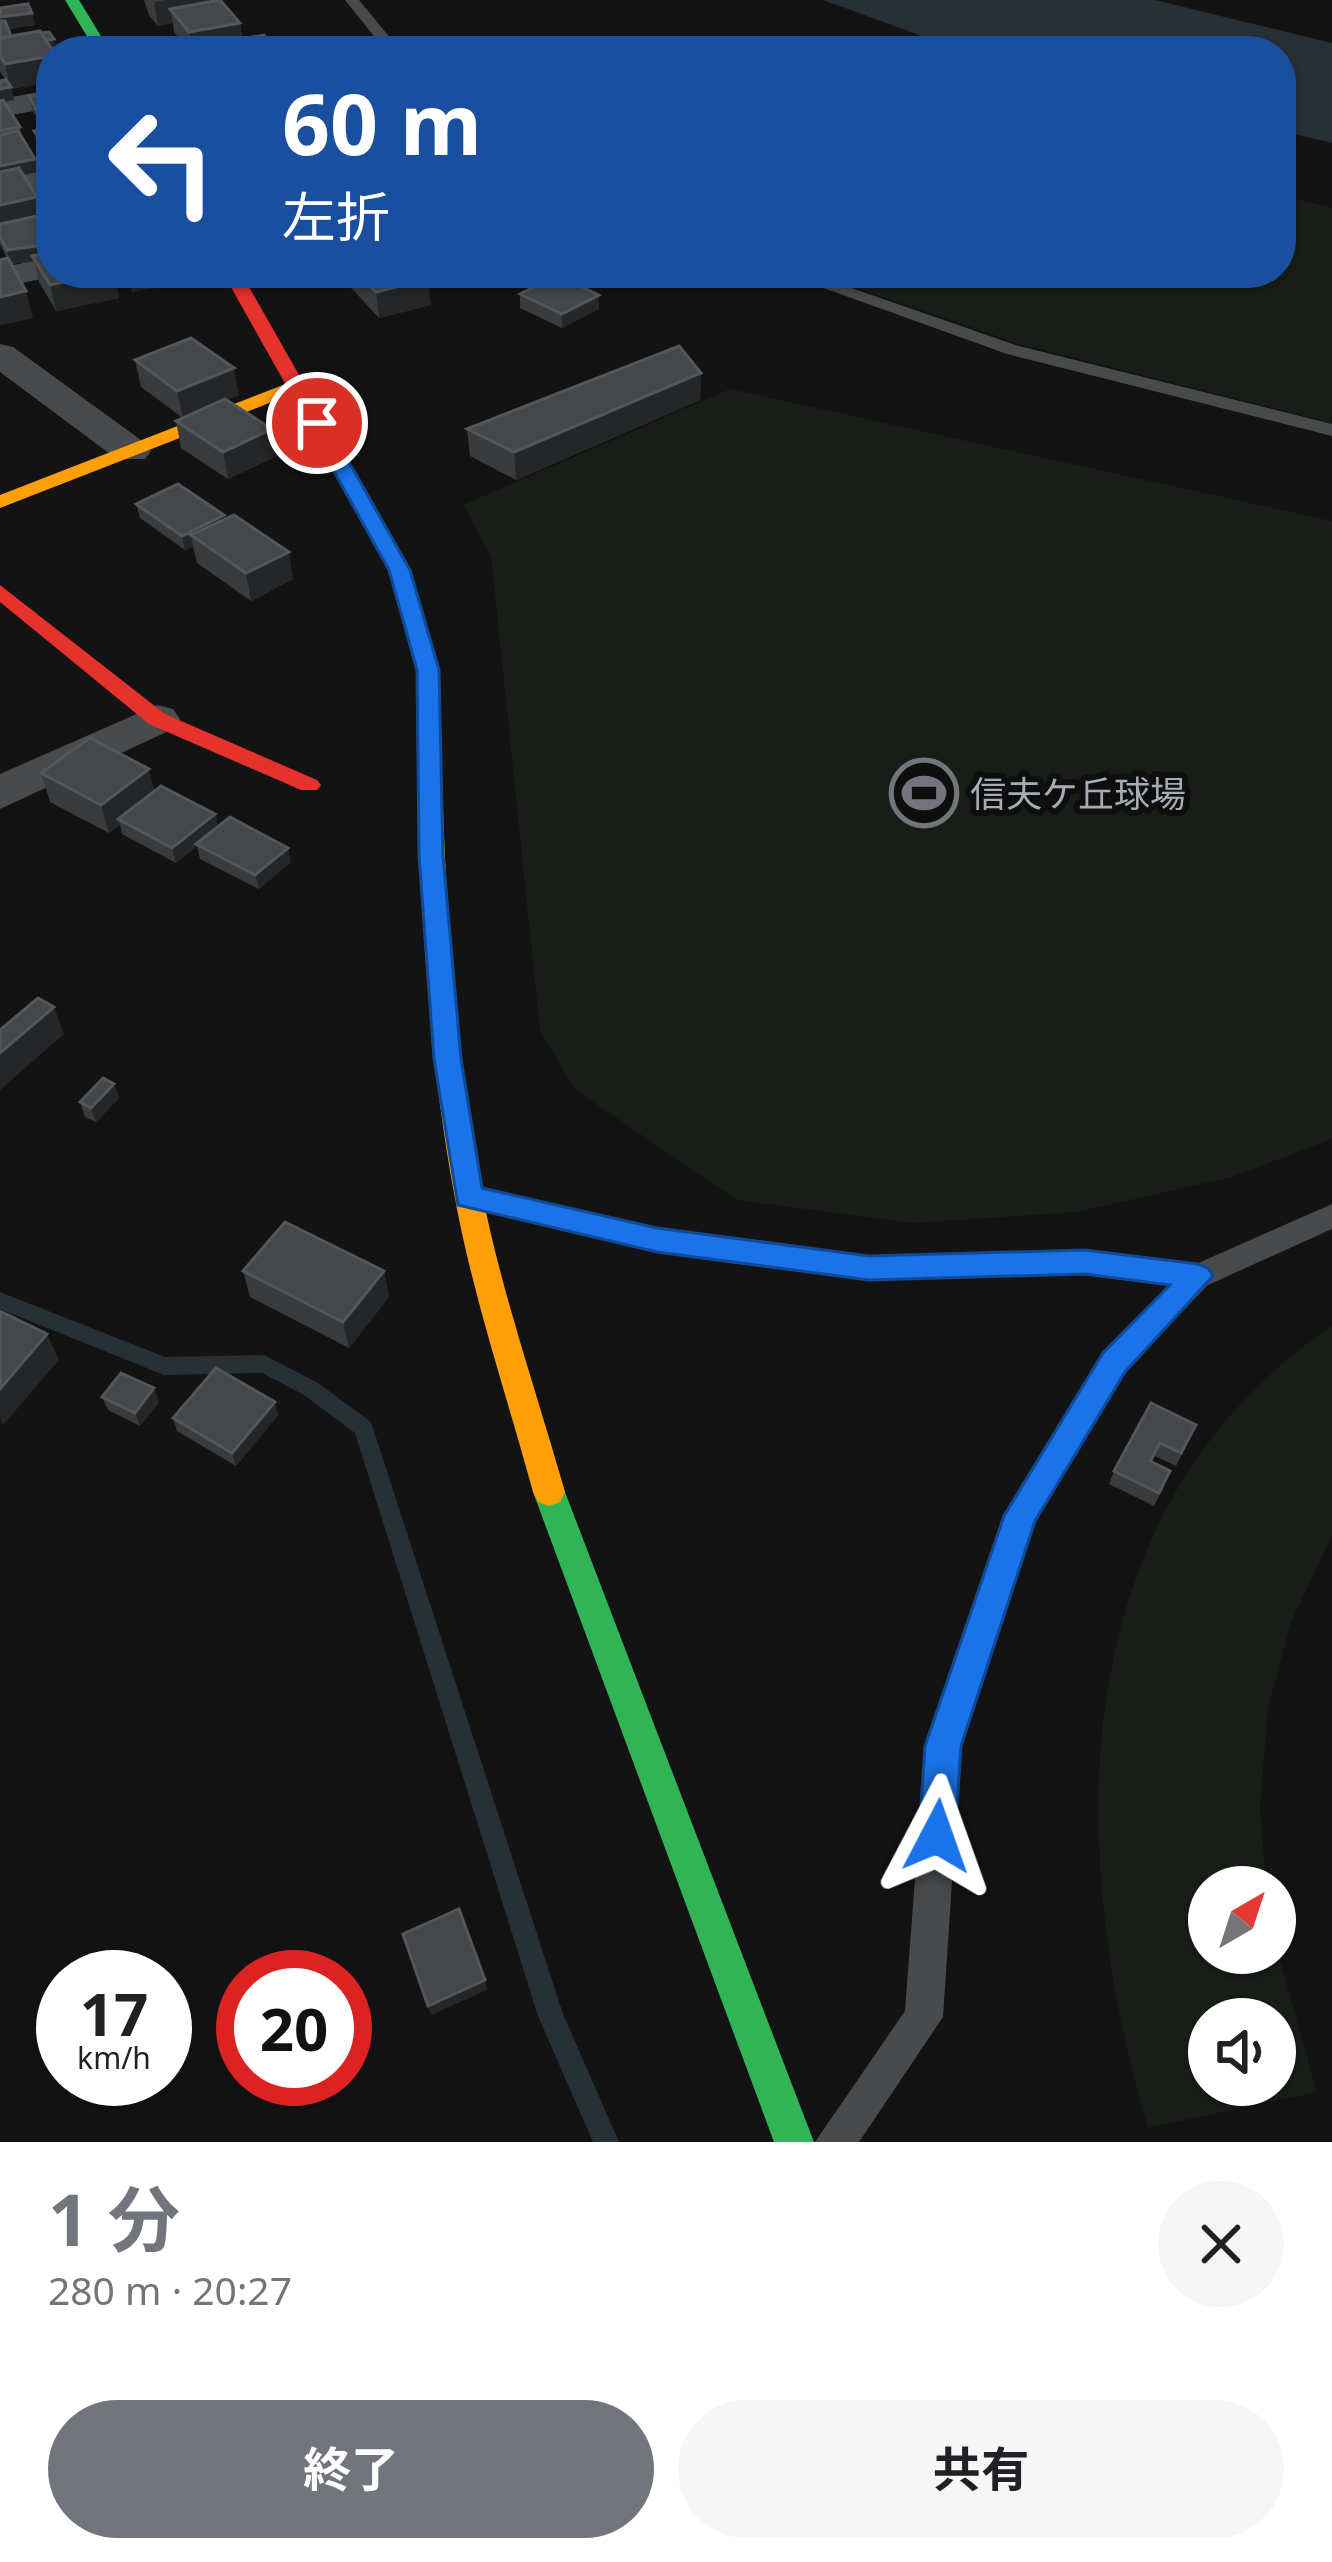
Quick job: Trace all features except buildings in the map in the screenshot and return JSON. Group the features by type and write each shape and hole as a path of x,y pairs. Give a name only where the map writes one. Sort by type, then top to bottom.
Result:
{"street":[{"path":"72,0 94,36"},
{"path":"0,108 36,102"},
{"path":"0,188 36,189"},
{"path":"0,278 36,270"},
{"path":"240,288 400,570 428,670 431,855 448,1059 469,1196 558,1526 794,2142"},
{"path":"0,355 131,451"},
{"path":"0,502 296,386"},
{"path":"0,591 157,719 309,785"},
{"path":"0,793 157,719"}],"lane":[{"path":"352,0 382,36"},
{"path":"834,288 1013,350 1332,430"},
{"path":"469,1196 657,1240 869,1268 1085,1262 1198,1276"},
{"path":"835,2142 924,2017 943,1746 1021,1516 1114,1362 1198,1276 1332,1216"}],"shaded area":[{"path":"823,0 1155,0 1332,43 1332,143 1296,135 1296,36 922,36"},
{"path":"1296,199 1332,208 1332,423 1017,343 857,288 1296,288"},
{"name":"信夫ケ丘球場","path":"730,389 1332,521 1332,1139 1232,1177 1077,1212 913,1223 737,1200 574,1089 540,1030 491,556 463,505"},
{"path":"1332,1326 1332,1536 1291,1622 1268,1709 1260,1807 1264,1866 1188,1866 1188,1974 1284,1974 1291,1998 1188,1998 1188,2106 1251,2106 1148,2128 1121,2020 1104,1910 1099,1799 1108,1690 1133,1586 1178,1489 1243,1401"},
{"path":"1296,2018 1317,2092 1296,2096"}],"waterway":[{"path":"0,1300 164,1366 264,1364 311,1389 364,1428 551,2016 606,2142"}],"traffic: fast":[{"path":"72,0 94,36"},
{"path":"549,1492 794,2142"}],"traffic: slow":[{"path":"0,502 296,386"},
{"path":"429,748 440,971 459,1137 485,1268 549,1492"}],"traffic: jam":[{"path":"240,288 400,570 428,670 429,748"},
{"path":"0,591 157,719 309,785"}],"place":[{"name":"信夫ケ丘球場","path":"924,793"}],"route":[{"path":"317,423 400,570 428,670 431,855 448,1059 469,1196 657,1240 869,1268 1085,1262 1198,1276 1114,1362 1021,1516 943,1746 937,1836"}]}
